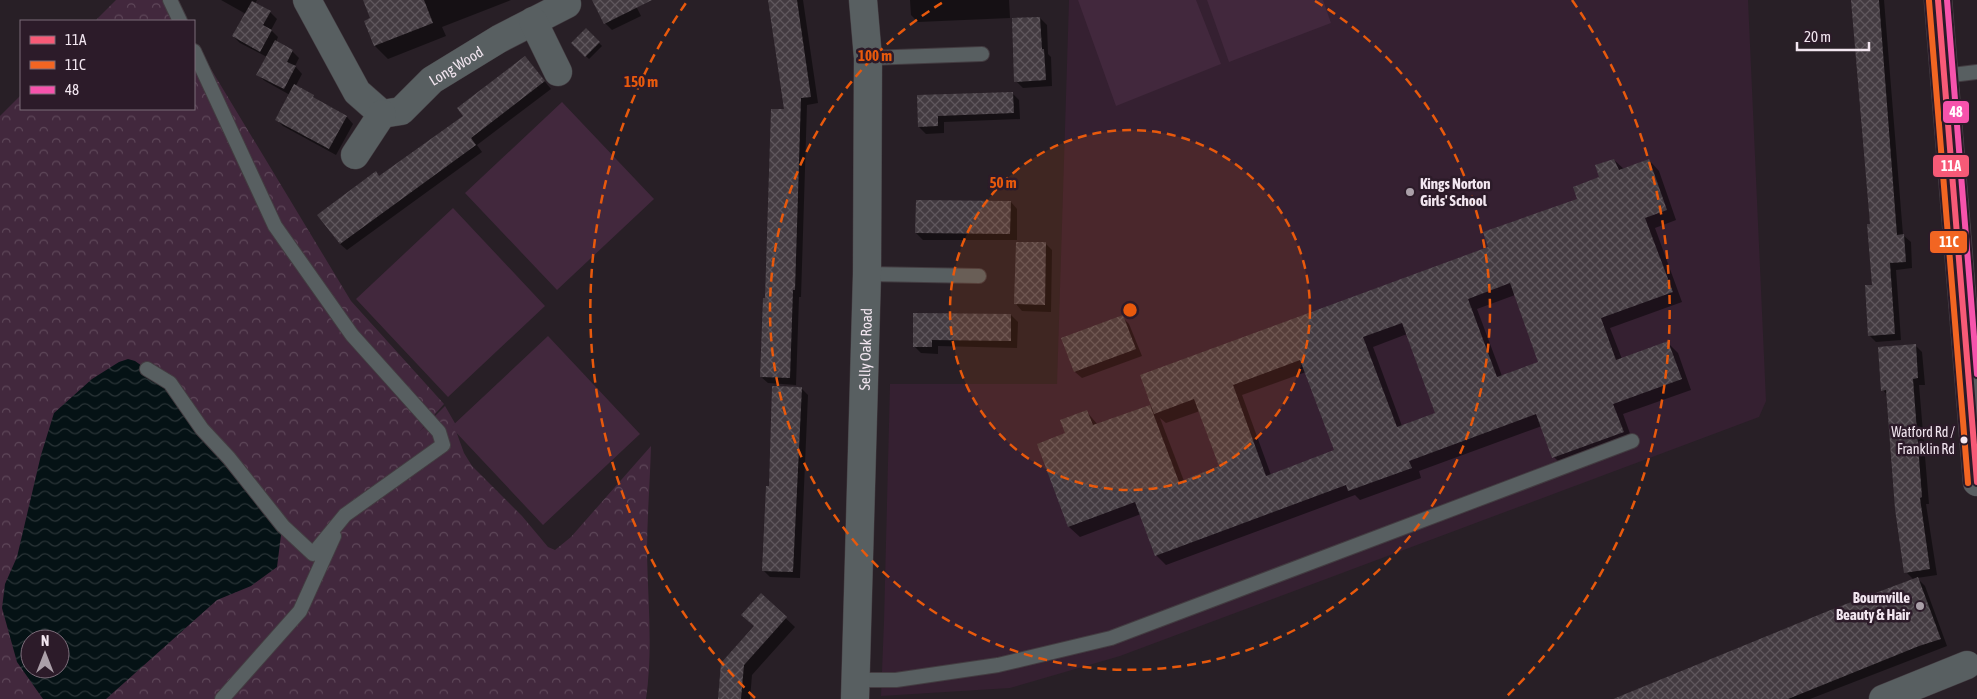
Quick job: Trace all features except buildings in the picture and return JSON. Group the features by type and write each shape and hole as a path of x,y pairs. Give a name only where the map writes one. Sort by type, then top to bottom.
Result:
{"highway":[{"path":"1938,0 1977,482"}],"street":[{"path":"307,0 357,92 382,114 355,155"},
{"name":"Selly Oak Road","path":"856,690 867,274 868,58 863,0"},
{"name":"Long Wood","path":"382,114 401,111 432,80 499,39 567,4"},
{"path":"533,21 558,72"},
{"path":"1883,699 1967,665"}],"lane":[{"path":"170,0 180,20"},
{"path":"147,369 170,384 202,429 229,458 283,526 313,554 345,515 444,445 438,432 352,335 275,226 195,53"},
{"path":"868,58 982,54"},
{"path":"1944,76 1977,72"},
{"path":"867,274 979,276"},
{"path":"856,690 896,680 998,665 1111,638 1632,441"},
{"path":"222,699 300,611 345,515"}],"shaded area":[{"name":"Kings Norton Girls' School","path":"1069,0 1748,0 1766,401 1759,417 1120,656 1010,688 881,696 890,384 1057,384"}],"green space":[{"path":"116,0 169,0 181,20 96,20"},
{"path":"1078,0 1196,0 1221,64 1116,106"},
{"path":"1207,0 1323,0 1331,23 1229,62"},
{"path":"195,43 351,301 444,404 419,432 445,406 456,425 456,431 464,453 472,466 522,516 548,547 555,550 571,537 651,446 647,527 650,645 646,699 222,699 299,607 220,699 0,699 0,116 20,96 20,110 195,110"},
{"path":"562,102 654,199 557,290 465,193"},
{"path":"453,208 545,306 448,397 356,299"},
{"path":"548,336 640,434 543,525 451,427"}],"water":[{"path":"128,359 135,361 169,385 282,527 277,567 251,586 217,600 106,699 43,699 29,679 70,679 70,629 20,629 20,666 17,662 2,608 5,584 17,557 41,455 54,413 92,379 119,362"}],"transit line":[{"name":"11A","path":"1938,0 1977,482"},
{"name":"48","path":"1947,0 1977,374"},
{"name":"11C","path":"1929,1 1968,483"}],"place":[{"name":"Kings Norton Girls' School","path":"1410,192"},
{"name":"Watford Rd / Franklin Rd","path":"1964,440"},
{"name":"Bournville Beauty & Hair","path":"1920,606"}]}
